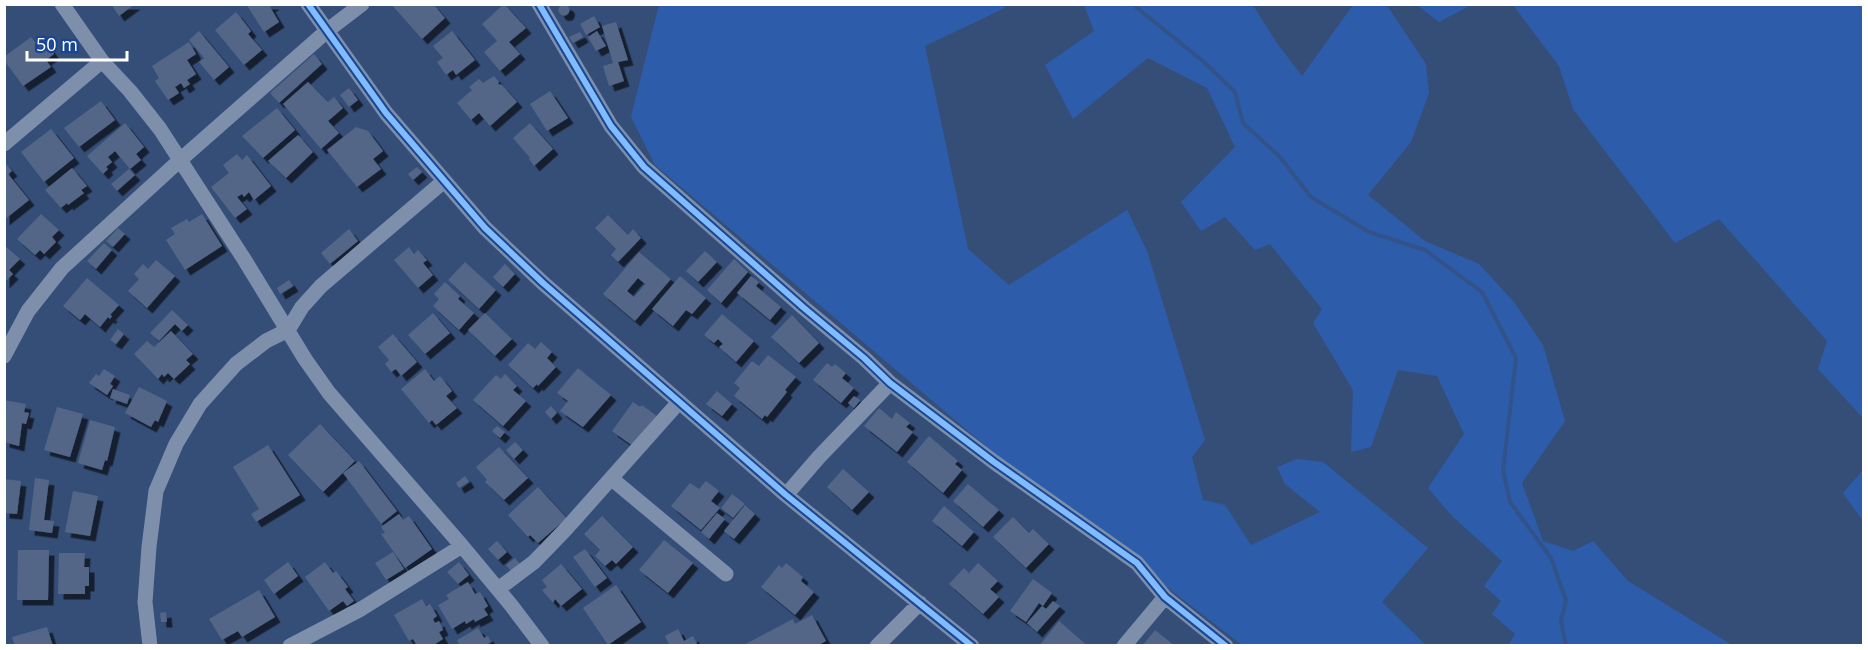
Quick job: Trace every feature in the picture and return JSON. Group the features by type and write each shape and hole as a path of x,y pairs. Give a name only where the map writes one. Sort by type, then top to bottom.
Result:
{"street":[{"path":"62,4 102,61 130,91 160,129 305,359 329,393 462,546 542,645"},
{"path":"308,4 386,113 485,228 535,275 786,495 972,645"},
{"path":"4,356 28,311 62,268 179,161 328,30 362,4"},
{"path":"539,4 611,126 644,167 890,383 994,462 1137,563 1165,597 1226,645"},
{"path":"4,144 102,61"},
{"path":"150,645 145,602 156,491 176,444 200,405 236,364 266,341 288,330 302,307 321,286 444,181"},
{"path":"786,495 890,383"},
{"path":"498,589 534,562 612,479 679,402"},
{"path":"612,479 726,574"},
{"path":"290,645 361,609 462,546"},
{"path":"1124,645 1165,597"},
{"path":"877,645 920,603"}],"shaded area":[{"path":"659,5 1003,5 1005,8 925,46 968,249 1009,285 1127,210 1147,251 1205,440 1192,457 1203,500 1225,505 1251,545 1320,512 1285,484 1277,467 1297,459 1323,462 1428,548 1382,602 1426,645 1242,645 1002,460 655,165 631,117"},
{"path":"1084,5 1253,5 1276,42 1302,76 1353,5 1388,7 1426,64 1429,93 1411,142 1368,195 1425,241 1479,264 1514,302 1543,345 1565,421 1522,483 1543,541 1573,551 1593,541 1628,581 1732,645 1509,645 1515,634 1492,614 1501,601 1484,586 1502,561 1452,516 1428,488 1464,434 1437,376 1398,370 1371,447 1351,452 1353,390 1313,323 1322,309 1270,244 1255,250 1225,217 1201,231 1181,202 1235,147 1207,88 1148,58 1073,119 1045,65 1094,31"},
{"path":"1417,5 1471,5 1439,22"},
{"path":"1513,5 1863,5 1863,418 1818,369 1827,341 1719,219 1675,243 1573,109 1559,66"},
{"path":"1863,470 1863,521 1843,493"}],"building":[{"path":"111,4 135,4 119,16"},
{"path":"246,4 274,4 270,7 279,22 264,32"},
{"path":"391,4 433,4 445,18 422,39"},
{"path":"504,4 526,28 509,42 520,54 500,71 484,52 497,41 482,24"},
{"path":"564,5 568,6 568,14 564,15 560,14 559,10 560,6"},
{"path":"236,12 251,31 248,34 262,50 244,65 215,30"},
{"path":"594,16 600,27 586,35 580,24"},
{"path":"616,22 628,60 618,62 624,81 609,86 603,66 613,63 602,26"},
{"path":"199,31 229,67 214,80 199,62 204,58 189,40"},
{"path":"452,31 475,60 456,75 453,70 446,75 437,62 443,58 433,46"},
{"path":"597,31 606,46 596,51 588,37"},
{"path":"580,32 583,37 573,43 569,37"},
{"path":"31,37 35,42 42,37 54,54 46,60 51,67 23,86 4,57"},
{"path":"189,42 196,54 187,60 196,74 187,80 190,84 184,88 181,83 175,87 179,93 168,100 155,81 159,78 152,66"},
{"path":"314,54 322,64 279,103 270,93"},
{"path":"494,76 498,84 502,85 517,102 490,126 479,113 471,120 457,103 472,90 469,87 479,79 483,83"},
{"path":"308,82 328,102 334,97 343,108 328,121 339,133 321,149 283,104"},
{"path":"349,88 358,100 349,107 340,95"},
{"path":"550,91 568,118 547,131 530,104"},
{"path":"101,101 115,120 79,147 64,128"},
{"path":"277,108 295,130 263,158 242,136"},
{"path":"125,123 144,147 136,154 141,160 130,169 115,151 108,157 112,162 103,174 87,156"},
{"path":"530,123 553,149 534,166 513,138"},
{"path":"356,127 368,131 383,151 373,159 381,169 357,187 327,150"},
{"path":"51,129 74,158 44,182 21,152"},
{"path":"298,135 313,152 286,178 268,161"},
{"path":"237,154 242,160 247,155 271,186 254,200 249,192 244,197 242,194 237,197 247,209 235,218 211,187 229,173 223,165"},
{"path":"4,162 12,171 8,174 29,200 4,220"},
{"path":"417,167 422,172 413,180 408,174"},
{"path":"72,168 87,186 81,190 84,193 61,208 45,190"},
{"path":"129,169 135,175 117,191 111,184"},
{"path":"41,214 59,230 52,237 56,242 44,254 40,250 35,255 17,239"},
{"path":"202,214 222,246 185,270 166,240 175,234 171,228 187,219 189,222"},
{"path":"608,215 628,235 633,229 641,238 618,262 611,255 616,249 595,228"},
{"path":"118,228 125,234 113,247 106,241"},
{"path":"349,229 358,241 330,264 321,253"},
{"path":"104,243 112,250 96,269 87,261"},
{"path":"4,245 20,259 9,270 13,274 4,283"},
{"path":"409,247 414,254 418,250 427,260 423,263 433,275 418,288 394,260"},
{"path":"705,251 717,262 698,282 686,271"},
{"path":"639,252 671,279 635,321 603,294","holes":["638,278 645,284 634,297 627,291"]},
{"path":"734,259 748,272 721,303 707,290"},
{"path":"156,260 175,276 147,308 128,291 139,279 134,274 143,264 148,269"},
{"path":"465,262 496,290 479,309 448,280"},
{"path":"505,264 515,274 503,287 493,277"},
{"path":"680,276 706,298 692,314 686,310 673,326 652,309"},
{"path":"751,276 759,282 756,286 781,307 770,320 737,293"},
{"path":"87,278 119,305 110,315 112,316 110,319 108,317 100,327 85,314 80,320 63,306"},
{"path":"289,280 293,286 280,294 277,288"},
{"path":"445,282 460,296 458,299 474,313 459,330 433,306 439,299 434,294"},
{"path":"172,310 188,325 182,331 175,324 159,341 150,333"},
{"path":"433,313 450,333 425,354 408,335"},
{"path":"485,313 512,339 495,356 468,330"},
{"path":"722,314 754,341 736,362 719,347 723,344 718,339 714,343 704,335"},
{"path":"792,315 819,343 799,363 771,337"},
{"path":"118,329 124,334 116,344 110,340"},
{"path":"171,331 193,354 186,360 190,364 174,379 168,373 164,377 162,374 158,379 134,354 147,341 154,347"},
{"path":"393,334 417,362 401,376 396,369 391,372 385,364 389,360 378,347"},
{"path":"541,342 552,352 547,358 556,367 538,386 537,384 533,388 508,365 528,343 535,349"},
{"path":"768,355 796,377 767,417 765,415 762,419 734,396 740,388 734,383 752,361 759,366"},
{"path":"827,363 832,367 835,364 846,373 842,378 854,388 841,403 813,380"},
{"path":"578,368 611,395 583,427 560,411 568,401 557,393"},
{"path":"104,369 115,376 110,384 113,386 107,395 89,383 96,374 99,376"},
{"path":"425,369 434,381 440,376 452,391 446,396 457,408 436,425 432,420 429,423 401,389"},
{"path":"505,374 517,386 513,390 526,401 503,426 473,400 496,375 501,379"},
{"path":"139,387 167,401 158,422 155,420 151,427 125,413"},
{"path":"113,389 130,395 127,404 110,398"},
{"path":"717,391 732,404 722,416 706,404"},
{"path":"854,396 860,400 854,408 848,403"},
{"path":"4,400 26,404 24,412 29,413 26,424 22,423 19,446 4,442"},
{"path":"633,402 640,407 642,405 658,417 633,446 612,431"},
{"path":"551,406 557,413 551,419 545,412"},
{"path":"57,407 83,414 70,457 44,450"},
{"path":"879,408 892,419 896,412 910,423 906,427 913,432 897,452 864,426"},
{"path":"90,420 115,427 107,461 105,460 102,470 78,463"},
{"path":"320,424 355,461 323,492 288,455"},
{"path":"497,426 505,432 500,438 492,431"},
{"path":"929,436 958,461 955,464 962,470 943,493 907,462"},
{"path":"515,442 523,450 514,459 506,450"},
{"path":"268,445 300,495 256,522 251,514 259,509 233,467"},
{"path":"499,447 528,478 504,500 485,482 487,480 476,467"},
{"path":"359,461 397,511 381,524 343,473"},
{"path":"843,469 869,492 852,510 827,487"},
{"path":"465,476 469,482 459,488 456,483"},
{"path":"35,478 49,480 44,520 54,521 52,533 29,530"},
{"path":"4,479 21,481 17,514 4,513"},
{"path":"706,481 719,491 711,501 720,508 701,530 671,506 690,483 699,489"},
{"path":"968,484 999,510 983,527 953,501"},
{"path":"538,487 571,523 565,529 560,524 538,543 530,535 528,537 508,515"},
{"path":"73,491 98,496 90,536 65,532"},
{"path":"732,494 745,504 733,518 721,508"},
{"path":"745,505 755,514 734,539 724,531"},
{"path":"944,506 974,532 962,546 932,521"},
{"path":"717,513 725,519 709,539 701,532"},
{"path":"399,514 403,520 409,516 432,549 405,568 381,534 385,533 381,527"},
{"path":"602,516 633,547 616,564 612,560 605,566 595,556 600,550 584,534"},
{"path":"1013,517 1029,533 1033,529 1049,544 1026,568 993,537"},
{"path":"664,540 693,563 668,593 639,570"},
{"path":"497,541 507,552 498,560 488,549"},
{"path":"585,549 607,578 595,587 573,557"},
{"path":"18,550 49,550 48,600 17,600"},
{"path":"393,552 404,569 386,580 375,563"},
{"path":"59,553 85,553 84,567 89,567 89,586 85,586 85,594 58,594"},
{"path":"515,558 520,564 511,571 506,565"},
{"path":"288,562 298,576 274,594 264,580"},
{"path":"325,562 333,573 336,571 348,587 345,589 354,601 347,606 343,601 329,611 305,577"},
{"path":"459,562 469,575 458,584 447,572"},
{"path":"786,563 803,577 801,581 814,592 795,615 761,587 779,565 782,568"},
{"path":"978,563 998,581 990,589 999,597 983,614 949,584 964,568 969,573"},
{"path":"561,564 582,589 561,606 555,599 553,603 542,590 547,587 542,580"},
{"path":"1033,579 1052,593 1043,606 1039,603 1026,622 1010,611"},
{"path":"468,582 475,594 480,592 488,606 484,609 488,615 475,622 474,619 466,624 465,621 452,629 438,605 449,599 446,595"},
{"path":"616,585 641,622 608,645 583,608"},
{"path":"259,590 275,617 242,637 238,631 222,640 209,619"},
{"path":"422,599 426,606 430,604 437,616 433,619 435,623 439,621 443,630 439,632 443,639 432,646 417,646 413,639 409,641 394,615"},
{"path":"1053,601 1060,606 1037,632 1027,623 1042,606 1046,609"},
{"path":"166,612 167,622 161,622 160,613"},
{"path":"812,615 826,641 817,646 742,646 793,619 795,624"},
{"path":"1059,621 1088,646 1039,646"},
{"path":"47,627 53,646 15,646 12,637"},
{"path":"478,628 484,638 488,636 491,642 489,646 460,646 457,640"},
{"path":"678,629 684,641 693,636 698,646 670,646 665,636"},
{"path":"1155,630 1175,646 1142,646"}],"waterway":[{"path":"1135,4 1204,62 1235,92 1243,123 1280,157 1311,197 1369,232 1425,250 1482,292 1516,358 1503,470 1510,502 1551,558 1566,600 1561,621 1566,646"}],"cycle path":[{"path":"308,4 386,113 485,228 543,283 786,495 972,646"},
{"path":"539,4 611,126 644,167 890,383 994,462 1137,563 1165,597 1226,646"}]}
